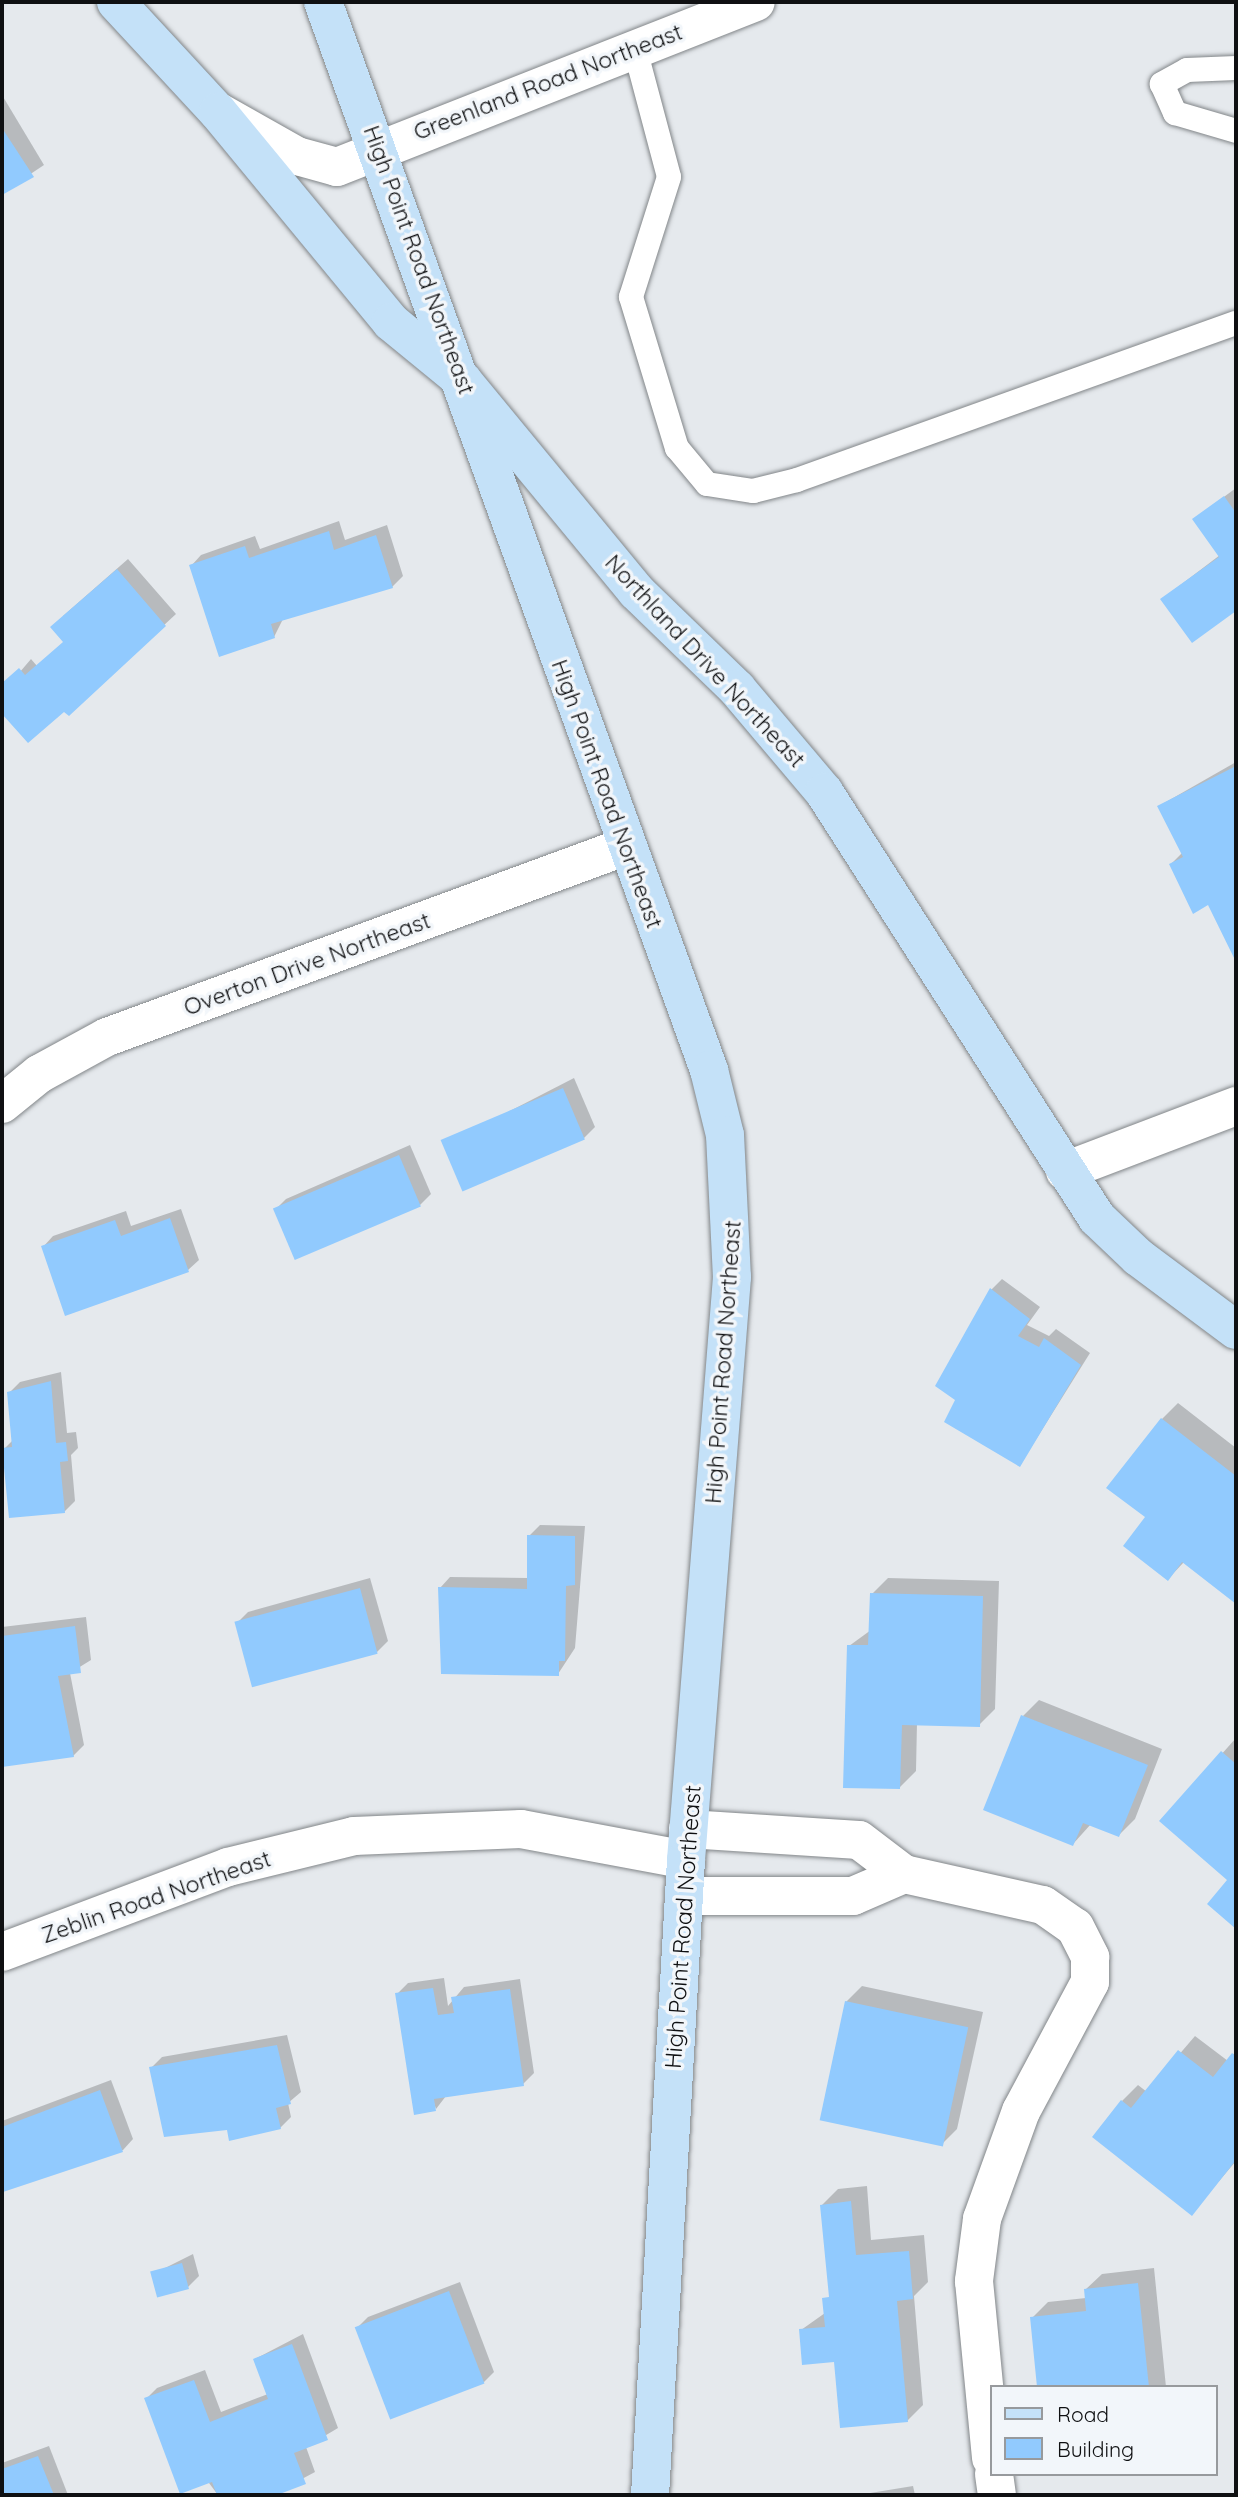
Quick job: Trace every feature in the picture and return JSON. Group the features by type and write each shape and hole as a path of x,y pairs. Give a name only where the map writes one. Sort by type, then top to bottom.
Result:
{"street":[{"name":"Northland Drive Northeast","path":"116,2 218,112 391,322 463,381 637,592 737,689 824,792 1097,1218 1138,1257 1236,1330"},
{"name":"High Point Road Northeast","path":"323,2 463,381 624,846 709,1070 733,1202 686,1861 650,2495"},
{"name":"Greenland Road Northeast","path":"379,148 757,2"},
{"name":"Northland Drive Northeast","path":"218,112 297,156 337,167 379,148"},
{"name":"Overton Drive Northeast","path":"2,1104 39,1074 107,1037 624,846"},
{"path":"1065,1171 1236,1106"},
{"name":"Zeblin Road Northeast","path":"2,1952 228,1867 354,1836 521,1829 598,1839 686,1861"},
{"path":"686,1861 859,1840 904,1874 1043,1905 1075,1927 1090,1957 1090,1982 1021,2111 982,2219 974,2281 990,2448"},
{"path":"686,1861 853,1896 904,1874"},
{"path":"994,2476 997,2495"}],"lane":[{"path":"635,49 669,177 631,297 677,449 707,484 753,491 1236,323"},
{"path":"1236,68 1187,70 1162,84 1175,113 1236,131"}],"building":[{"path":"2,128 34,177 2,195"},
{"path":"1224,496 1236,513 1236,611 1192,643 1160,599 1219,557 1192,519"},
{"path":"329,531 334,550 376,535 393,588 271,624 275,638 219,657 189,565 245,546 249,558"},
{"path":"117,569 166,626 69,716 64,712 28,743 2,714 2,683 19,668 25,675 63,642 50,627"},
{"path":"1236,766 1236,962 1208,905 1193,914 1169,864 1183,857 1157,806"},
{"path":"563,1088 585,1140 462,1192 441,1140"},
{"path":"399,1155 421,1207 295,1260 273,1209"},
{"path":"170,1218 189,1272 65,1316 41,1246 115,1220 121,1236"},
{"path":"990,1288 1030,1319 1018,1336 1039,1347 1044,1338 1081,1365 1020,1467 944,1422 955,1400 935,1386"},
{"path":"51,1381 56,1443 66,1442 68,1461 60,1462 65,1513 9,1518 2,1448 12,1447 7,1392"},
{"path":"1161,1418 1236,1476 1236,1604 1182,1562 1168,1581 1123,1546 1145,1517 1106,1488"},
{"path":"527,1535 575,1536 575,1585 566,1586 565,1661 559,1661 559,1676 441,1674 438,1587 527,1589"},
{"path":"360,1588 378,1654 252,1687 234,1622"},
{"path":"870,1593 983,1596 980,1727 902,1725 900,1789 843,1788 847,1645 868,1645"},
{"path":"75,1626 81,1673 58,1676 74,1757 2,1767 2,1636"},
{"path":"1021,1715 1148,1765 1119,1837 1083,1823 1073,1846 983,1810"},
{"path":"1221,1751 1236,1764 1236,1929 1207,1904 1227,1880 1159,1821"},
{"path":"433,1988 438,2015 454,2013 451,1997 510,1989 524,2086 434,2099 436,2111 414,2115 395,1993"},
{"path":"845,2001 968,2027 943,2147 820,2120"},
{"path":"277,2045 291,2104 276,2108 281,2129 229,2141 227,2130 164,2137 149,2067"},
{"path":"1178,2050 1213,2077 1232,2053 1236,2056 1236,2160 1192,2216 1092,2137 1121,2100 1131,2108"},
{"path":"100,2090 123,2152 3,2192 2,2127"},
{"path":"851,2201 856,2255 909,2251 913,2299 897,2301 908,2422 840,2428 834,2362 802,2365 799,2329 825,2327 822,2298 829,2297 820,2205"},
{"path":"182,2263 189,2289 157,2298 150,2272"},
{"path":"1138,2283 1149,2385 1037,2385 1030,2317 1086,2311 1084,2289"},
{"path":"449,2291 484,2383 390,2420 355,2327"},
{"path":"292,2344 328,2440 294,2453 306,2484 277,2495 217,2495 212,2482 180,2494 144,2398 194,2380 210,2422 268,2399 253,2359"},
{"path":"38,2456 54,2495 2,2495 2,2469"}]}
